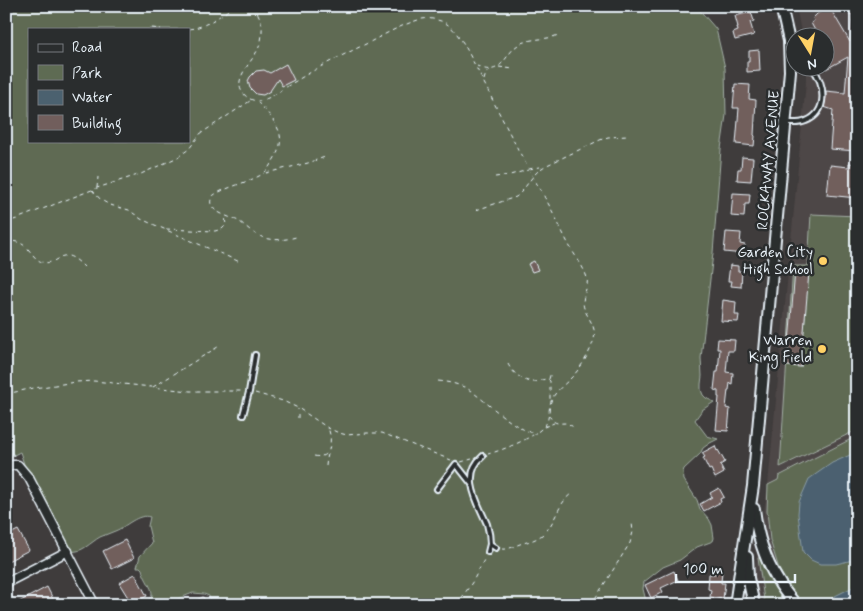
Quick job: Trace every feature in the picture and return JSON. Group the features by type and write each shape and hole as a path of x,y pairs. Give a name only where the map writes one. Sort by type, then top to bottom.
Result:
{"main road":[{"name":"ROCKAWAY AVENUE","path":"781,6 786,30"},
{"name":"ROCKAWAY AVENUE","path":"735,605 752,496 789,78"},
{"name":"ROCKAWAY AVENUE","path":"752,496 757,528 766,555 776,578 796,605"},
{"name":"ROCKAWAY AVENUE","path":"746,536 748,578 754,605"}],"street":[{"path":"10,467 20,467 29,478 95,605"},
{"path":"6,583 68,551"}],"lane":[{"path":"786,123 808,120 818,112 823,96 820,78"},
{"path":"243,415 255,355"},
{"path":"471,483 475,465 483,456"},
{"path":"437,489 456,464 471,483 487,525 490,535 488,552"},
{"path":"490,544 496,548"}],"path":[{"path":"190,29 205,25 234,6"},
{"path":"254,6 261,21 263,29 262,38 258,50 246,67 240,81 241,90 251,100 257,101 263,101 274,95 328,62 419,20 428,18 439,20 449,25 458,34 588,280 583,303 594,328 593,341 582,365 552,398 550,407"},
{"path":"659,6 663,12"},
{"path":"498,67 515,47 522,42 552,38 558,35"},
{"path":"475,65 486,70 498,67 513,69"},
{"path":"484,83 486,73 491,69"},
{"path":"6,223 91,190 141,174 178,157 189,150 200,134 251,100"},
{"path":"257,101 275,122 281,138 276,156 265,173"},
{"path":"495,177 535,169 608,137 628,136"},
{"path":"296,237 282,239 263,238 239,221 215,210 211,204 211,199 220,191 265,173 325,158"},
{"path":"476,210 516,197 521,193 532,176 543,166"},
{"path":"97,188 98,177"},
{"path":"91,190 101,200 129,210 141,219 240,262"},
{"path":"163,229 215,231 222,229 226,225 225,216"},
{"path":"6,241 15,241 23,245 34,257 42,262 53,262 58,257 70,256 84,267"},
{"path":"152,387 221,346"},
{"path":"508,364 524,380 535,382 543,379 549,380"},
{"path":"544,427 549,415 551,385 549,380 551,372"},
{"path":"6,394 76,382 94,381 204,392 240,391 257,393 298,408 328,428 340,433 347,435 382,433 456,464 511,445 554,423 567,423 575,428"},
{"path":"438,381 458,385 468,390 526,431 536,433"},
{"path":"298,408 298,418"},
{"path":"549,415 554,423"},
{"path":"326,466 331,440 328,428"},
{"path":"6,439 12,451"},
{"path":"314,456 320,457 328,453"},
{"path":"496,548 507,550 538,538 549,528 558,509 571,494"},
{"path":"591,605 630,543 633,532 632,523"},
{"path":"457,605 473,581 488,552"}],"shaded area":[{"name":"Garden City High School","path":"796,6 857,6 857,440 768,486 767,511 770,540 779,569 795,597 805,605 754,605 751,593 768,485 806,78 836,78 836,28 800,28"}],"green space":[{"path":"6,6 696,6 716,29 725,68 726,115 701,358 701,390 706,398 714,402 702,410 695,420 707,436 718,439 703,448 700,454 683,472 684,480 697,500 700,509 712,525 714,538 713,541 697,547 680,560 663,567 644,582 643,589 647,605 211,605 209,596 193,593 167,605 135,605 150,599 152,595 142,569 137,567 140,556 152,543 148,526 150,517 141,517 100,537 78,551 70,551 51,509 39,493 25,467 20,452 6,459"},
{"name":"Warren King Field","path":"811,214 857,216 857,430 780,467 793,266 808,266"},
{"path":"857,436 857,605 805,605 795,597 779,569 770,540 767,511 768,485 778,480 779,476"},
{"path":"763,557 774,585 788,605 765,605 758,558"}],"water":[{"path":"857,452 857,559 836,564 820,564 811,560 803,552 798,514 799,502 809,479 832,463"},
{"path":"857,585 857,605 831,605 830,600 833,597"}],"building":[{"path":"832,6 857,6 857,151 830,149 833,110 824,107 826,91 845,93 848,57 836,64 836,28 814,28 811,23 818,13 830,8 850,42 852,15"},
{"path":"751,12 754,21 750,22 754,35 735,40 733,33 738,31 738,27 735,16"},
{"path":"759,50 760,71 747,72 749,51"},
{"path":"286,64 294,80 282,86 278,79 270,91 263,95 256,94 250,88 248,81 256,71 264,70 270,73"},
{"path":"735,84 750,85 749,99 756,100 754,146 736,144 739,108 733,108"},
{"path":"742,157 753,158 751,181 737,180 738,169 741,169"},
{"path":"849,163 857,164 857,198 827,195 830,165 849,167"},
{"path":"733,193 750,194 749,204 745,204 744,217 731,216"},
{"path":"726,232 741,233 740,244 745,245 744,254 724,252"},
{"path":"534,261 538,270 532,272 528,264"},
{"path":"730,265 738,266 738,271 742,271 741,287 731,286 732,281 728,281"},
{"path":"795,271 809,272 801,367 787,366"},
{"path":"723,300 736,302 735,315 739,315 738,322 721,321"},
{"path":"718,339 735,340 734,351 728,351 726,372 733,373 732,384 730,383 728,390 726,408 730,409 728,431 716,430 719,397 718,391 714,390 720,349 717,349"},
{"path":"715,446 725,462 720,465 724,473 715,478 711,469 709,470 702,453"},
{"path":"719,488 724,497 720,499 721,502 704,511 700,504 712,497 710,493"},
{"path":"18,530 29,550 6,562 6,536"},
{"path":"125,540 134,558 112,569 103,551"},
{"path":"715,570 722,571 721,583 725,583 723,599 710,597 711,590 708,589 709,574 715,574"},
{"path":"674,571 678,580 661,588 663,592 651,598 645,585"},
{"path":"135,574 147,596 132,604 119,583"},
{"path":"47,587 56,605 13,605 34,594"},
{"path":"203,597 207,605 186,605"}],"place":[{"name":"Garden City High School","path":"823,261"},
{"name":"Warren King Field","path":"822,349"}]}
